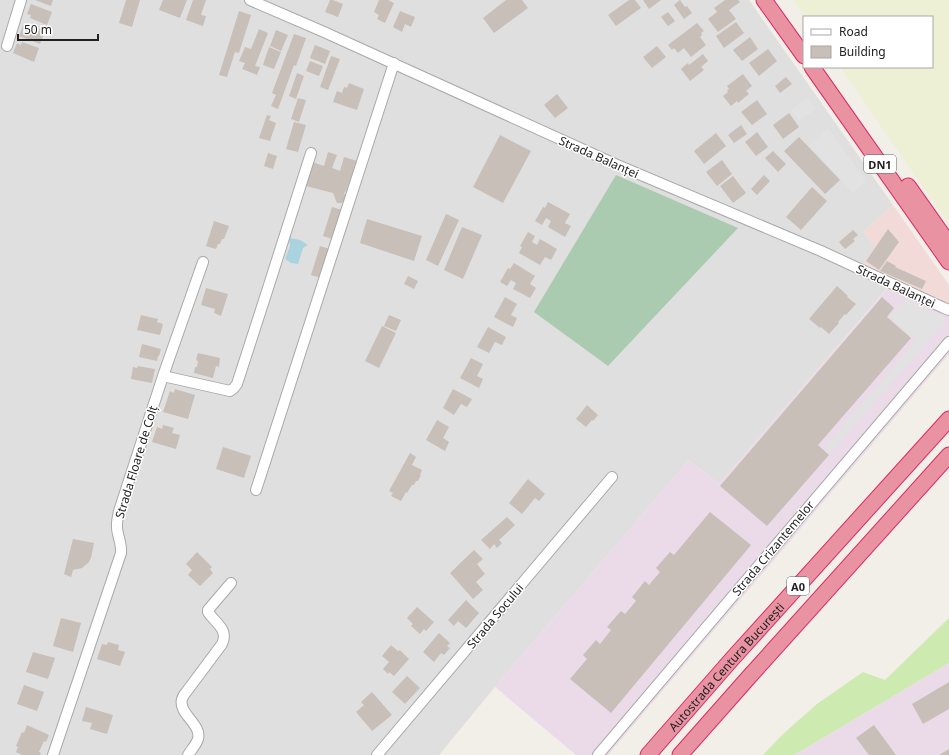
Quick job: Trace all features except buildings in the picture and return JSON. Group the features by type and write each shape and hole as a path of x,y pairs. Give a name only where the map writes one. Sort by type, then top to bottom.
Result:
{"highway":[{"path":"764,0 803,55"},
{"path":"777,0 803,38"},
{"name":"DN1","path":"813,68 949,262"},
{"name":"DN1","path":"825,68 949,244"},
{"name":"Autostrada Centura București","path":"648,755 732,659 949,419"},
{"name":"Autostrada Centura București","path":"680,755 949,455"}],"street":[{"path":"7,46 21,0"},
{"name":"Strada Balanței","path":"250,0 615,164 821,251 949,310"},
{"path":"256,490 394,64"},
{"path":"163,376 230,391 237,384 311,153"},
{"name":"Strada Floare de Colț","path":"53,755 121,553 121,545 116,525 119,512 163,376 203,262"},
{"name":"Strada Crizantemelor","path":"598,755 949,342"},
{"name":"Strada Socului","path":"377,755 612,477"},
{"path":"188,755 196,743 198,735 197,730 182,708 182,698 224,640 224,632 208,610 231,583"}],"shaded area":[{"path":"0,0 749,0 893,205 863,232 875,246 895,279 719,484 689,460 495,687 439,755 0,755"},
{"path":"807,98 816,109 799,121 791,110"},
{"path":"828,128 866,181 853,193 809,145"},
{"path":"893,205 949,285 949,316 887,289 895,279 863,265 875,246 863,232"},
{"path":"887,289 949,316 949,354 608,755 576,755 495,687 689,460 719,484"},
{"path":"905,299 948,319 831,452 825,447 916,341 889,317"},
{"path":"949,663 949,755 794,755"}],"green space":[{"path":"793,0 949,0 949,225 841,68 933,68 933,16 804,16"},
{"path":"616,175 738,228 608,366 534,312"},
{"path":"949,618 949,663 794,755 763,755 782,735 817,704 863,672 885,680"}],"water":[{"path":"290,238 300,240 308,245 303,248 298,264 291,263 285,259 290,246"}]}
